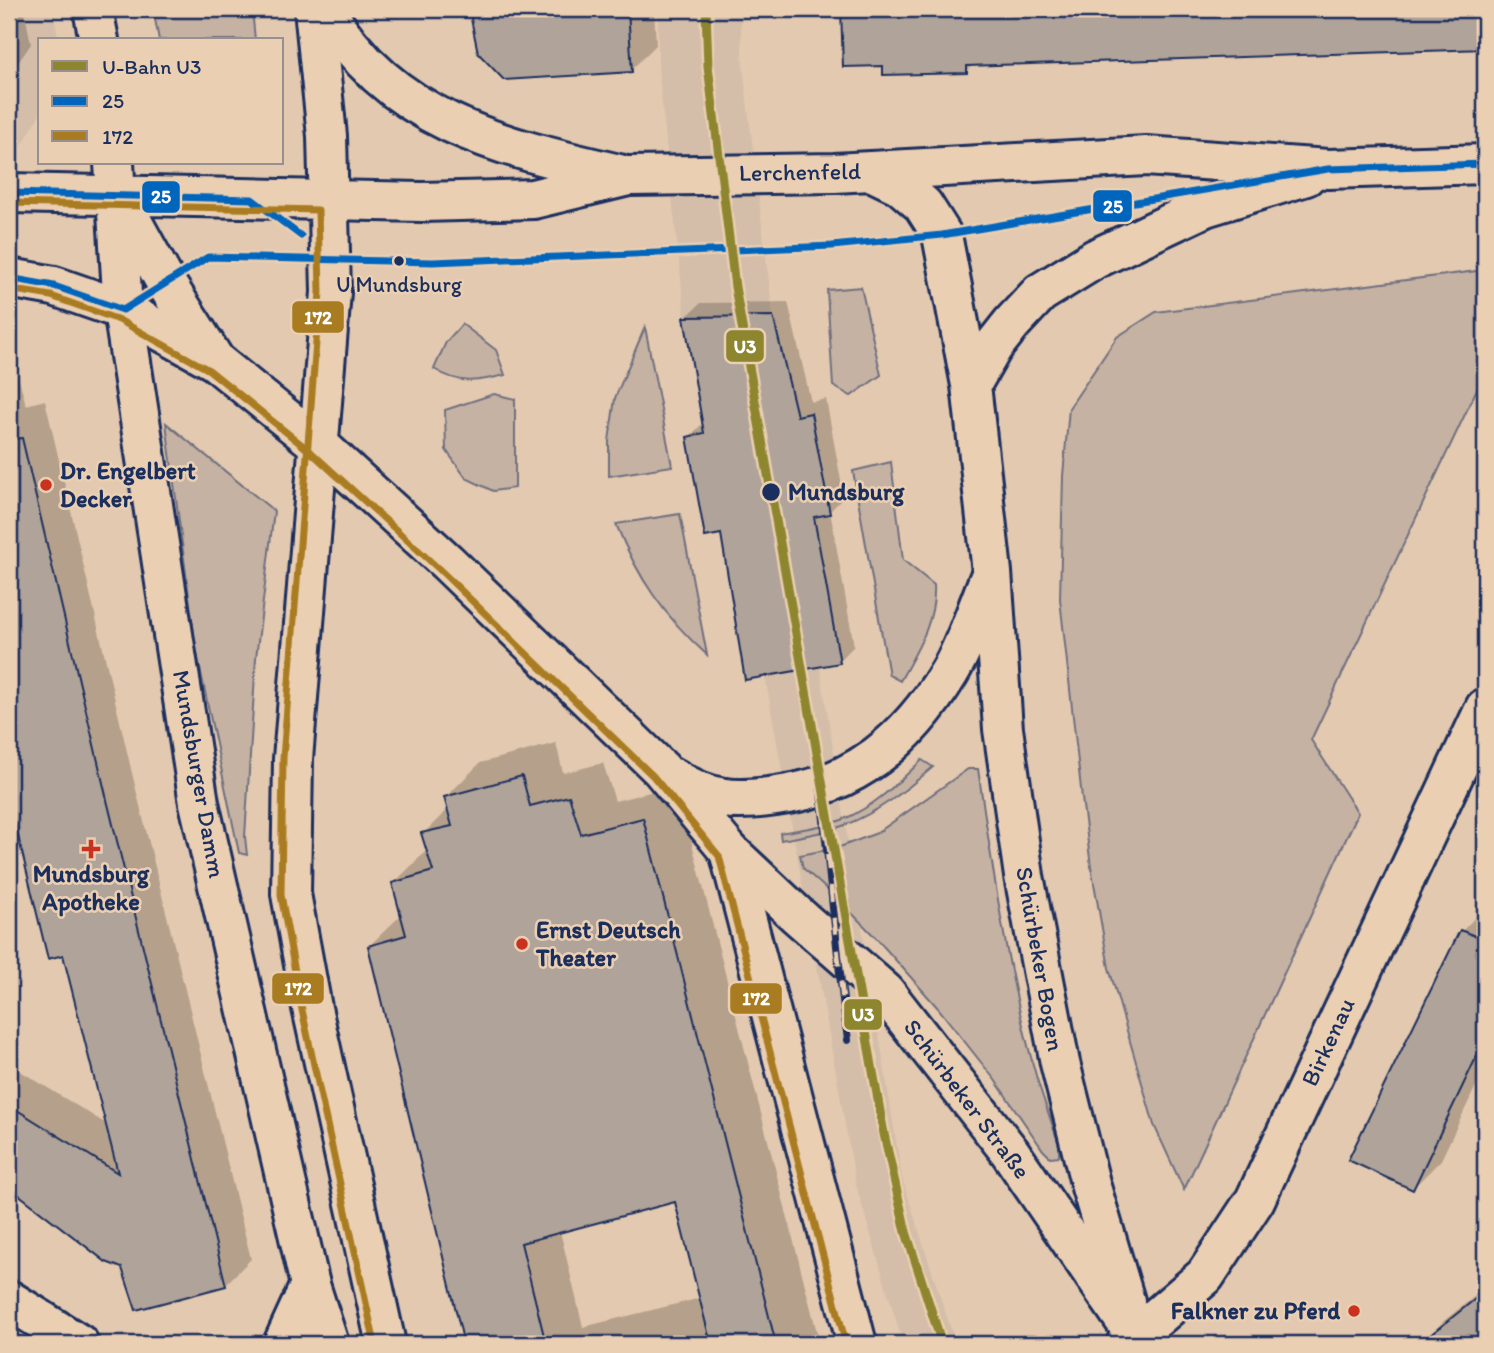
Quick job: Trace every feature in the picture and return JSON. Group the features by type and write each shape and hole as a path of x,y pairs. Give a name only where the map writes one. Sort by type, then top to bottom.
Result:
{"main road":[{"path":"93,9 99,38"},
{"path":"314,9 327,136 331,292 293,759 292,894 312,1009 386,1344"},
{"path":"326,9 339,33 369,69 421,108 471,132 523,152 628,176"},
{"name":"Lerchenfeld","path":"9,193 116,179 328,200 422,202 533,199 628,176 872,171 1146,156 1328,169 1485,164"},
{"path":"971,385 993,347 1040,293 1095,259 1205,207 1328,169"},
{"name":"Schürbeker Bogen","path":"872,171 900,185 923,205 942,235 971,385 992,572 1003,729 1024,876 1060,1063 1134,1341"},
{"path":"116,179 167,285 215,360"},
{"name":"Mundsburger Damm","path":"116,179 123,310 200,803 310,1285 329,1344"},
{"path":"9,278 54,286 123,310 215,360"},
{"name":"Schürbeker Straße","path":"215,360 319,445 457,572 661,769 729,851 884,992 1010,1152 1134,1341"},
{"name":"Schürbeker Bogen","path":"661,769 703,794 727,800 752,800 805,793 860,769 905,733 949,672 992,572"},
{"name":"Birkenau","path":"1134,1341 1205,1276 1255,1199 1485,708"},
{"path":"729,851 857,1344"},
{"path":"283,1344 310,1285"},
{"path":"9,1300 79,1344"}],"shaded area":[{"path":"9,9 52,9 59,38 38,38 38,117 9,168"},
{"path":"153,9 252,9 255,38 159,38"},
{"path":"658,9 740,9 743,66 773,316 685,317 658,67"},
{"path":"1485,270 1485,372 1311,740 1358,813 1184,1190 1154,1125 1109,968 1091,866 1060,599 1063,476 1069,408 1117,337 1156,312"},
{"path":"861,287 881,375 851,396 833,386 827,290"},
{"path":"462,324 496,350 505,375 469,381 452,378 434,369 446,342"},
{"path":"645,327 672,466 609,476 609,441 615,398"},
{"path":"494,394 515,399 515,488 493,491 466,478 446,450 445,410"},
{"path":"166,423 274,511 256,658 245,837 247,855 239,853 196,649"},
{"path":"891,462 903,560 934,585 929,623 900,681 889,675 853,471"},
{"path":"680,514 707,655 677,625 653,595 633,562 616,524"},
{"path":"820,667 902,1178 957,1344 903,1344 856,1185 765,676"},
{"path":"922,760 933,767 869,814 830,830 781,840 780,833 829,824 866,808"},
{"path":"968,769 978,769 1010,964 1037,1079 1059,1145 1059,1156 1050,1157 1043,1150 995,1080 938,1008 877,939 803,868 800,855 837,848 877,833"}],"building":[{"path":"469,9 628,9 632,72 504,80 478,53"},
{"path":"841,9 1485,9 1485,49 967,66 967,73 883,75 883,66 843,67"},
{"name":"Mundsburg","path":"773,316 797,416 811,413 830,514 814,517 840,663 745,680 721,534 705,537 687,437 704,433 684,317"},
{"path":"22,438 226,1286 136,1310 122,1268 106,1262 9,1187 9,1105 118,1173 63,955 48,959 9,799 9,439"},
{"path":"522,776 530,806 569,796 581,834 643,818 776,1344 711,1344 675,1202 521,1243 546,1344 464,1344 368,946 406,935 392,883 433,871 421,833 452,826 444,797"},
{"path":"1460,930 1485,940 1485,1039 1413,1190 1348,1160"},
{"path":"1485,1291 1485,1344 1419,1344"}],"railway":[{"path":"813,727 848,1040"}],"metro line":[{"name":"U3","path":"706,9 708,66 735,287 884,1134 906,1232 942,1344"}],"transit line":[{"name":"25","path":"9,278 54,286 123,310 208,257 433,262 832,246 942,235 1328,169 1485,164"},
{"name":"25","path":"9,193 252,199 301,236"},
{"name":"172","path":"9,203 318,210 320,292 283,758 281,895 302,1010 375,1344"},
{"name":"172","path":"9,289 51,296 119,320 209,370 312,453 440,570 653,776 719,856 846,1344"}],"place":[{"name":"U Mundsburg","path":"399,261"},
{"name":"Dr. Engelbert Decker","path":"46,485"},
{"name":"Mundsburg","path":"771,492"},
{"name":"Mundsburg Apotheke","path":"91,849"},
{"name":"Ernst Deutsch Theater","path":"522,944"},
{"name":"Falkner zu Pferd","path":"1354,1311"}]}
